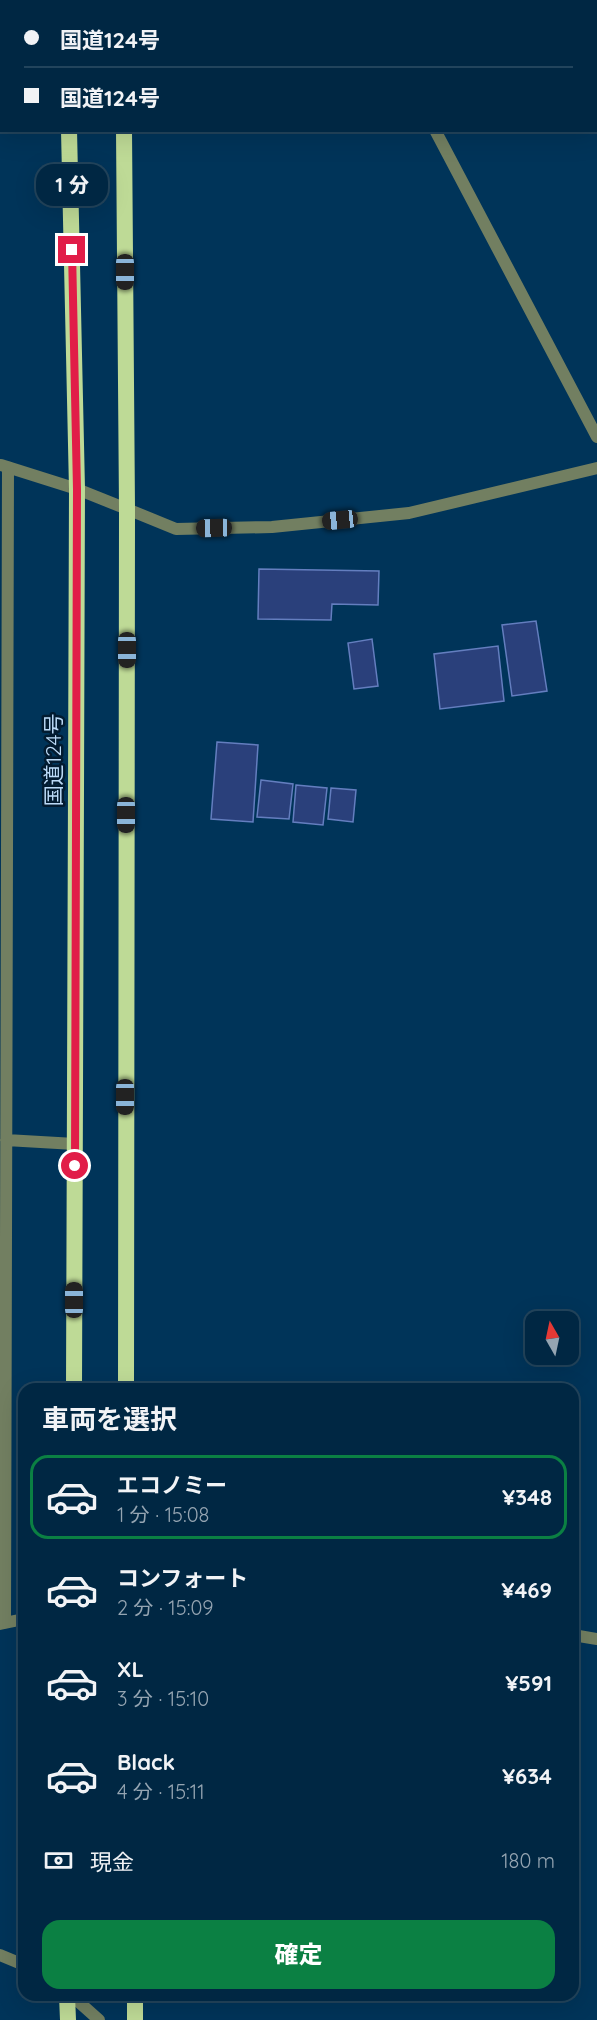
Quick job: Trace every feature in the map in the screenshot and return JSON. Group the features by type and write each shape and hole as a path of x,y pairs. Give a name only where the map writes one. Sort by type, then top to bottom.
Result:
{"highway":[{"name":"国道124号","path":"69,132 77,489 74,1383"},
{"path":"124,132 127,509 126,1383"},
{"path":"68,2020 69,2001"},
{"path":"135,2001 135,2020"}],"street":[{"path":"436,132 597,437"},
{"path":"18,1620 2,1624 6,1140 4,466 77,489 176,529 272,527 409,513 597,468"},
{"path":"6,1140 75,1144"},
{"path":"579,1636 597,1639"},
{"path":"0,1955 18,1962"},
{"path":"76,2001 99,2020"}],"building":[{"path":"259,569 379,571 378,605 332,604 331,620 258,619"},
{"path":"536,621 547,691 512,696 502,625"},
{"path":"372,639 378,686 354,689 348,643"},
{"path":"498,646 504,701 440,709 434,654"},
{"path":"217,742 258,745 253,822 211,819"},
{"path":"261,780 293,784 289,819 257,817"},
{"path":"296,785 327,788 323,825 293,822"},
{"path":"331,788 356,790 353,822 328,819"}],"route":[{"path":"72,250 77,489 75,1166"}]}
